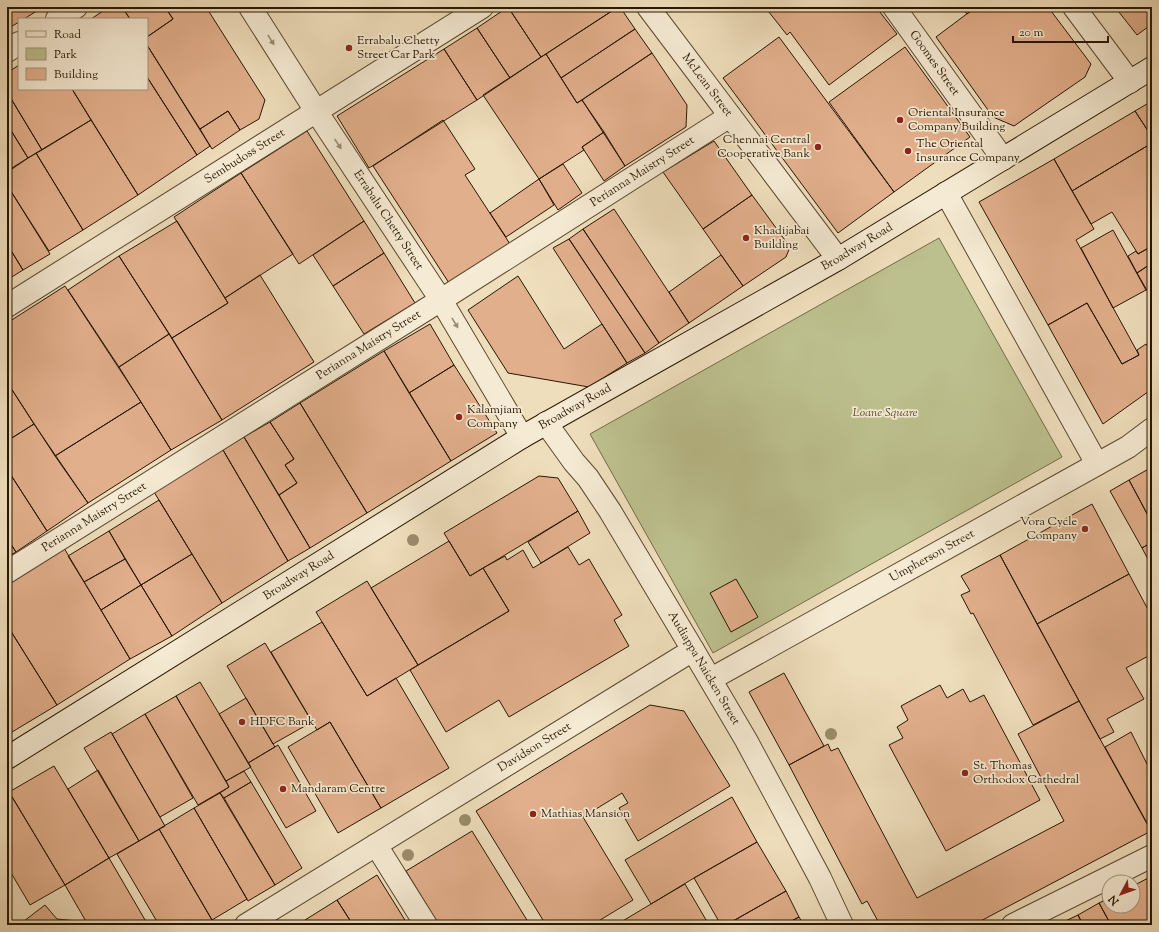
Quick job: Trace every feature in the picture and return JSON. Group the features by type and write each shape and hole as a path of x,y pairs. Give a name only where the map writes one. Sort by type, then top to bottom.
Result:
{"street":[{"path":"59,18 76,7"},
{"name":"Errabalu Chetty Street","path":"250,7 316,111 441,300 522,437"},
{"name":"Sembudoss Street","path":"7,306 482,7"},
{"name":"McLean Street","path":"648,7 838,259"},
{"name":"Goomes Street","path":"894,7 1003,158"},
{"path":"1074,7 1130,82"},
{"path":"7,51 18,44"},
{"name":"Broadway Road","path":"7,758 546,422 838,259 1152,68"},
{"name":"Perianna Maistry Street","path":"7,572 441,300 730,116"},
{"path":"946,194 1097,464"},
{"name":"Audiappa Naicken Street","path":"546,422 574,462 588,478 610,511 711,679 820,878 842,925"},
{"name":"Umpherson Street","path":"711,679 1128,447 1152,429"},
{"name":"Davidson Street","path":"246,925 693,650"},
{"path":"376,845 426,925"},
{"path":"1013,925 1152,856"}],"green space":[{"name":"Loane Square","path":"939,238 1062,457 713,653 590,434"}],"building":[{"path":"7,7 43,7 26,18 18,18 18,23 9,28 7,25"},
{"path":"109,7 122,7 129,18 92,18"},
{"path":"122,7 165,7 173,19 148,36 148,18 129,18"},
{"path":"165,7 206,7 265,100 259,119 240,130 228,111 200,129 148,47 148,36 173,19"},
{"path":"508,7 618,7 541,57"},
{"path":"508,7 541,57 510,78 477,28"},
{"path":"620,7 635,29 561,78 546,54"},
{"path":"765,7 876,7 897,34 829,85 790,32 787,35"},
{"path":"962,7 976,7 967,14"},
{"path":"976,7 1048,7 1091,64 1085,77 1014,126 993,117 936,37"},
{"path":"1115,7 1152,7 1152,24 1137,35"},
{"path":"477,28 510,78 477,100 444,49"},
{"path":"635,29 652,53 577,103 561,78"},
{"name":"Chennai Central Cooperative Bank","path":"779,37 894,192 838,233 723,78"},
{"path":"148,47 210,146 197,155 148,79"},
{"name":"Oriental Insurance Company Building","path":"905,47 970,137 894,192 829,102"},
{"path":"444,49 477,100 369,168 337,116"},
{"path":"652,53 687,105 686,127 625,166 582,100"},
{"path":"546,54 577,103 582,100 604,132 582,147 584,150 539,179 483,95"},
{"path":"18,66 18,90 73,90 91,120 42,150 7,92 7,73"},
{"path":"148,79 197,155 138,195 73,90 148,90"},
{"path":"7,92 42,150 28,158 7,124"},
{"path":"1152,101 1152,137 1135,111"},
{"path":"228,111 240,130 212,149 200,129"},
{"path":"1135,111 1152,137 1152,143 1072,191 1054,159"},
{"path":"91,120 138,195 83,230 36,153"},
{"path":"443,120 475,169 465,175 510,244 449,283 373,166"},
{"path":"7,124 28,158 12,169 7,160"},
{"path":"307,131 364,221 299,264 241,173"},
{"path":"604,132 625,166 604,181 582,147"},
{"path":"714,141 752,195 703,229 663,172"},
{"path":"1152,143 1152,246 1138,254 1112,212 1091,224 1072,191"},
{"path":"36,153 83,230 49,251 7,185 7,171"},
{"path":"1054,159 1094,229 1076,240 1139,355 1122,364 1087,303 1048,325 979,202"},
{"path":"563,164 582,193 558,210 539,179"},
{"path":"241,173 293,254 225,298 174,217"},
{"path":"539,179 554,205 506,237 490,213"},
{"path":"7,185 50,254 23,270 7,244"},
{"name":"Khadijabai Building","path":"752,195 790,247 786,257 743,286 703,229"},
{"path":"614,209 689,323 659,343 583,229"},
{"path":"177,221 228,303 172,338 119,256"},
{"path":"364,221 384,253 333,286 313,255"},
{"path":"583,229 659,343 645,353 569,239"},
{"path":"1113,230 1146,290 1113,308 1081,248"},
{"path":"569,239 645,353 627,363 553,248"},
{"path":"7,244 23,270 7,280"},
{"path":"1152,246 1152,263 1137,273 1128,256 1136,251 1138,254"},
{"path":"384,253 415,303 364,334 333,286"},
{"path":"721,255 743,286 689,323 669,292"},
{"path":"119,256 169,334 119,367 68,290"},
{"path":"1152,263 1152,299 1137,273"},
{"path":"260,275 314,362 222,420 172,338 228,303 225,298"},
{"path":"518,276 564,349 602,324 627,363 589,387 508,373 468,310"},
{"path":"65,286 141,402 55,456 7,382 7,323"},
{"path":"1087,303 1122,364 1139,355 1137,350 1146,344 1152,354 1152,389 1103,424 1048,325"},
{"path":"430,324 454,365 409,393 384,351"},
{"path":"169,334 222,420 171,450 119,367"},
{"path":"384,351 451,461 367,513 300,403"},
{"path":"454,365 497,433 451,461 409,393"},
{"path":"7,382 34,424 7,441"},
{"path":"141,402 171,450 88,503 55,456"},
{"path":"300,403 367,513 310,548 279,495 297,483 285,465 294,459 270,422"},
{"path":"270,422 294,459 285,465 297,483 279,495 244,437"},
{"path":"34,424 88,503 47,531 7,469 7,441"},
{"path":"244,437 310,548 288,561 223,450"},
{"path":"223,450 288,561 222,603 154,492"},
{"path":"1152,467 1152,523 1129,480"},
{"path":"7,469 47,531 16,552 7,538"},
{"path":"539,476 558,478 578,511 470,576 444,533"},
{"path":"1129,480 1152,523 1152,542 1142,548 1110,491"},
{"path":"159,500 192,554 141,585 109,531"},
{"path":"1092,504 1129,574 1037,624 1000,555"},
{"path":"578,511 590,533 541,563 528,542"},
{"path":"109,531 125,559 84,582 68,556"},
{"path":"7,538 16,552 7,557"},
{"path":"449,541 470,576 483,568 509,611 418,665 371,588"},
{"path":"1152,542 1152,567 1142,548"},
{"path":"568,547 579,565 589,559 622,615 614,620 629,646 509,717 499,700 446,732 410,670 509,611 483,568 505,556 507,560 523,550 533,568"},
{"path":"64,548 130,659 57,705 7,625 7,583"},
{"path":"192,554 222,603 172,636 141,585"},
{"path":"1000,555 1079,701 1033,725 973,613 971,614 961,595 970,591 961,576"},
{"path":"125,559 141,585 101,610 84,582"},
{"path":"1129,574 1152,617 1152,654 1126,668 1144,699 1107,719 1114,732 1100,739 1037,624"},
{"path":"736,579 758,617 731,632 710,593"},
{"path":"367,581 418,665 367,696 316,612"},
{"path":"141,585 172,636 130,659 101,610"},
{"path":"322,622 367,696 396,678 449,768 381,808 330,722 317,730 271,652"},
{"path":"7,625 57,705 7,735"},
{"path":"265,643 312,722 273,744 227,666"},
{"path":"784,673 824,746 789,765 749,692"},
{"path":"200,682 251,767 226,781 176,696"},
{"name":"St. Thomas Orthodox Cathedral","path":"940,685 947,698 963,689 970,702 984,695 1040,800 946,851 889,745 903,738 897,727 908,720 901,706"},
{"path":"176,696 229,787 198,805 145,714"},
{"path":"246,698 275,747 248,763 219,714"},
{"path":"1079,701 1151,831 973,925 880,925 867,901 862,904 789,765 828,744 831,751 838,748 917,898 1064,821 1018,734"},
{"name":"Mathias Mansion","path":"650,705 684,711 730,786 638,841 619,808 628,803 622,793 583,817 633,900 592,925 546,925 476,811"},
{"path":"145,714 193,798 160,817 112,734"},
{"path":"330,722 381,808 338,833 288,747"},
{"path":"111,732 165,826 139,841 84,748"},
{"path":"1131,732 1151,772 1152,771 1152,832 1105,747"},
{"name":"Mandaram Centre","path":"278,745 316,811 286,828 248,763"},
{"path":"54,766 109,858 65,885 9,792"},
{"path":"98,770 139,841 109,858 68,789"},
{"path":"244,771 251,782 224,798 220,793 229,787 226,781"},
{"path":"251,782 302,868 275,885 224,798"},
{"path":"220,793 275,885 248,901 194,808"},
{"path":"11,795 65,885 30,905 7,866 7,797"},
{"path":"732,797 757,842 651,904 625,860"},
{"path":"194,808 247,899 212,920 159,829"},
{"path":"159,829 212,920 203,925 159,925 117,854"},
{"path":"472,831 530,925 439,925 406,871"},
{"path":"757,842 786,891 726,925 721,925 694,878"},
{"path":"109,858 148,925 88,925 65,885"},
{"path":"377,875 408,925 353,925 337,900"},
{"path":"1152,876 1152,925 1111,925 1105,914 1141,914 1141,882"},
{"path":"685,884 709,925 616,925 651,904"},
{"path":"786,891 799,917 784,925 726,925"},
{"path":"337,900 353,925 308,925 305,920"},
{"path":"1099,903 1101,907 1101,914 1105,914 1111,925 1083,925 1078,915"},
{"path":"45,905 57,919 77,921 79,925 25,925 24,921"},
{"path":"1078,915 1083,925 1057,925"},
{"path":"799,917 804,925 784,925"}],"place":[{"name":"Errabalu Chetty Street Car Park","path":"349,48"},
{"name":"Oriental Insurance Company Building","path":"900,120"},
{"name":"Chennai Central Cooperative Bank","path":"818,147"},
{"name":"The Oriental Insurance Company","path":"908,151"},
{"name":"Khadijabai Building","path":"746,238"},
{"name":"Kalamjiam Company","path":"459,417"},
{"name":"Vora Cycle Company","path":"1085,529"},
{"name":"HDFC Bank","path":"242,722"},
{"name":"St. Thomas Orthodox Cathedral","path":"965,773"},
{"name":"Mandaram Centre","path":"283,789"},
{"name":"Mathias Mansion","path":"533,814"}]}
